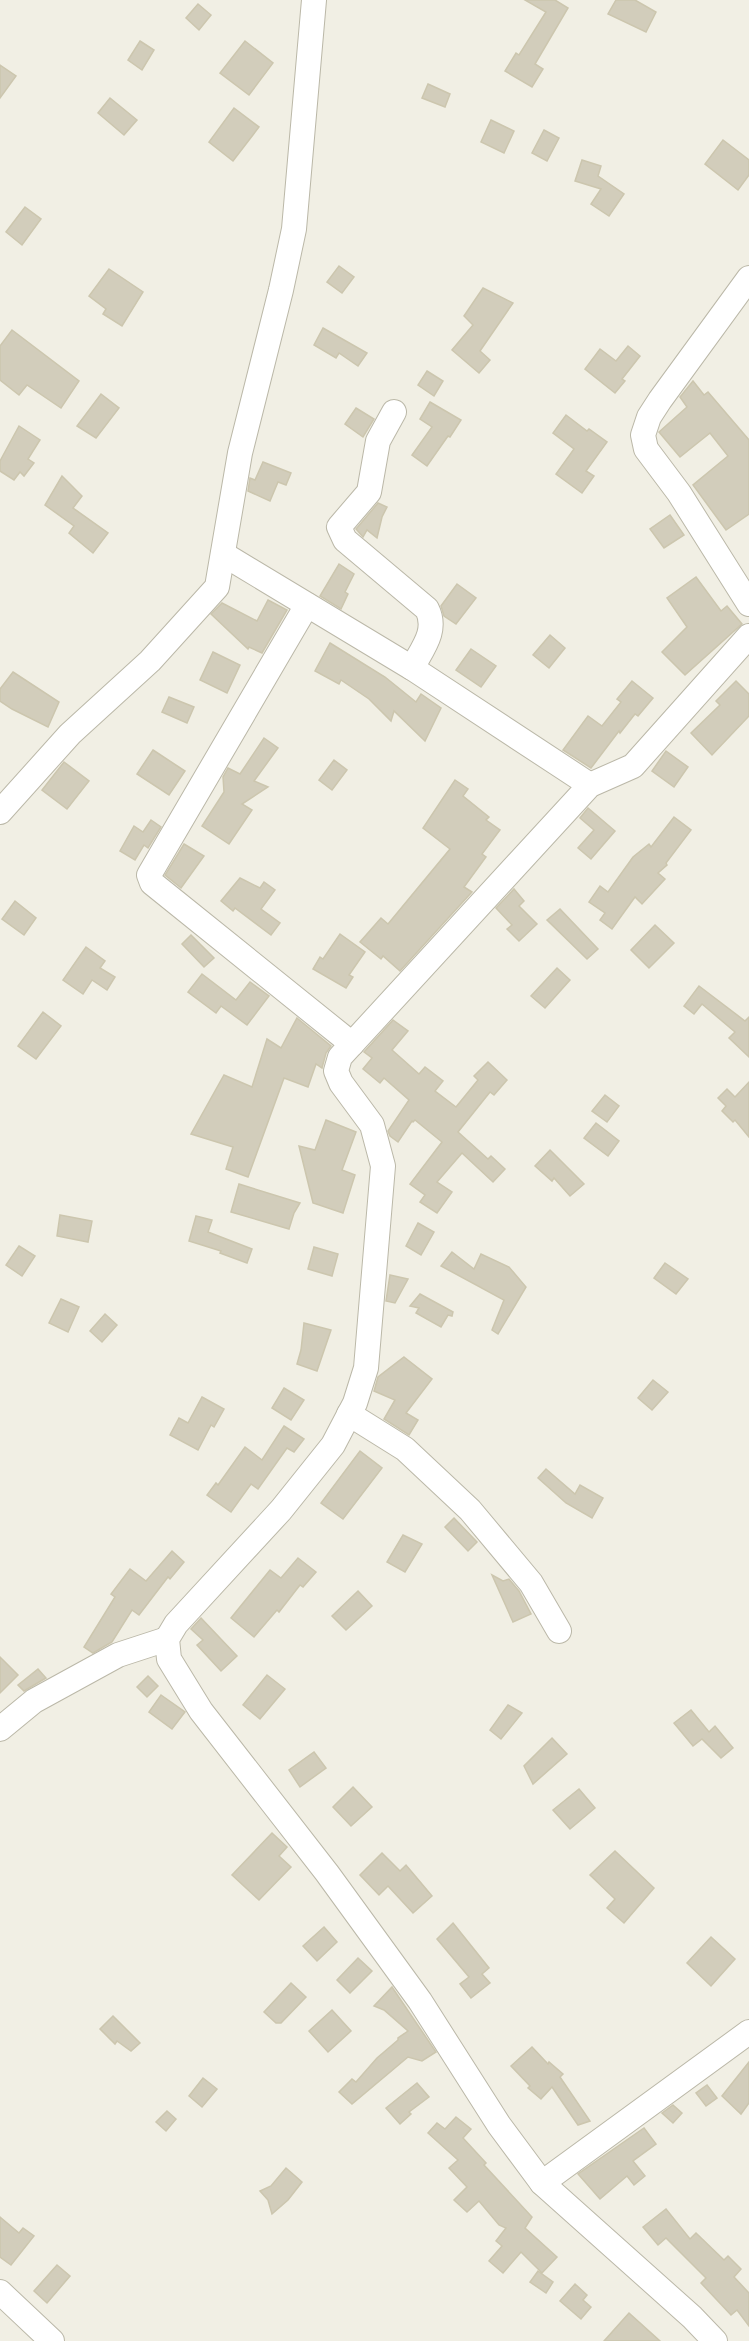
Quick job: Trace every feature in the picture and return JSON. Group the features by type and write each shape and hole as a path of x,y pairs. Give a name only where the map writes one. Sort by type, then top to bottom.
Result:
{"street":[{"path":"0,812 70,734 150,661 217,587 240,453 294,229 314,0"},
{"path":"749,278 660,400 649,417 644,435 646,449 679,493 749,604"},
{"path":"394,412 378,441 369,492 342,523 339,530 345,540 427,609 432,624 431,633 412,668"},
{"path":"223,554 412,668 590,785"},
{"path":"307,605 149,875 152,883 352,1044"},
{"path":"716,2341 542,2183 499,2125 420,2001 327,1873 201,1711 169,1659 167,1639 176,1623 282,1510 333,1446 355,1404 366,1368 383,1166 372,1125 341,1083 336,1071 340,1058 590,785 633,766 749,636"},
{"path":"349,1414 405,1449 470,1510 531,1583 559,1631"},
{"path":"0,1729 34,1701 118,1655 167,1639"},
{"path":"542,2183 749,2032"},
{"path":"0,2292 52,2341"}],"building":[{"path":"525,0 555,0 568,8 535,64 543,69 532,87 505,71 516,53 519,55 546,12"},
{"path":"616,0 635,0 656,12 646,32 608,14"},
{"path":"198,4 211,15 199,30 186,18"},
{"path":"140,41 154,50 142,70 128,60"},
{"path":"245,41 273,63 249,95 220,73"},
{"path":"0,65 16,76 0,98"},
{"path":"428,84 450,94 445,107 422,98"},
{"path":"110,98 137,120 124,135 98,113"},
{"path":"234,108 259,127 233,161 209,142"},
{"path":"491,120 514,131 504,153 481,142"},
{"path":"544,130 559,138 547,161 532,153"},
{"path":"723,140 749,160 749,175 738,190 705,164"},
{"path":"582,160 601,166 598,176 624,194 609,216 591,204 601,189 575,181"},
{"path":"25,207 41,219 22,245 6,232"},
{"path":"339,266 354,277 342,293 327,282"},
{"path":"109,269 143,292 122,326 103,314 106,309 89,296"},
{"path":"483,288 513,303 480,351 490,360 479,373 452,350 473,325 464,316"},
{"path":"323,328 367,353 358,366 339,353 336,358 314,345"},
{"path":"12,330 79,381 61,408 27,385 19,395 0,380 0,346"},
{"path":"628,346 640,356 622,379 625,381 615,393 585,369 600,349 616,361"},
{"path":"427,371 443,381 434,396 418,385"},
{"path":"693,381 704,395 708,392 749,440 749,514 726,530 693,485 728,456 710,433 680,457 659,432 687,407 680,397"},
{"path":"101,394 119,408 96,438 77,426"},
{"path":"430,402 461,420 427,466 412,455 432,427 420,419"},
{"path":"356,408 374,419 363,437 345,424"},
{"path":"566,415 587,431 589,429 607,442 586,471 594,476 582,493 556,474 574,449 553,433"},
{"path":"19,426 40,440 28,459 34,463 24,476 20,472 14,480 0,471 0,461"},
{"path":"263,462 291,473 286,485 278,482 270,501 248,491 250,478 255,480"},
{"path":"62,476 82,496 73,508 108,533 93,553 69,533 74,526 45,505"},
{"path":"378,503 387,507 377,538 367,530 363,537 356,529"},
{"path":"670,515 684,535 664,548 650,529"},
{"path":"339,564 354,574 345,592 348,594 341,609 320,596"},
{"path":"696,577 721,611 727,606 742,624 685,675 662,652 687,627 667,598"},
{"path":"457,584 476,598 456,624 444,616 441,606"},
{"path":"268,600 287,610 262,653 249,647 248,649 211,614 222,603 257,621"},
{"path":"550,635 565,648 549,668 533,655"},
{"path":"330,643 385,677 416,702 421,694 441,708 425,741 394,711 391,721 369,699 341,680 339,684 315,671"},
{"path":"471,649 496,666 481,687 456,670"},
{"path":"213,652 240,665 227,693 200,680"},
{"path":"13,672 59,702 48,727 0,701 0,689"},
{"path":"632,681 653,698 638,716 635,714 620,733 619,731 591,768 563,750 588,716 602,726 621,702 617,699"},
{"path":"736,681 749,694 749,716 712,755 691,733 720,705 716,701"},
{"path":"169,697 194,707 187,723 162,712"},
{"path":"264,738 278,748 254,781 268,787 242,804 252,810 229,844 202,826 224,792 223,777 228,768 240,774"},
{"path":"153,750 185,771 169,795 137,774"},
{"path":"666,751 688,767 674,787 652,771"},
{"path":"334,760 347,770 332,790 319,780"},
{"path":"64,762 89,781 67,809 42,790"},
{"path":"455,780 468,789 463,796 489,817 486,820 500,830 482,854 486,857 464,887 472,892 400,971 383,956 381,959 360,942 381,918 388,924 450,849 423,828"},
{"path":"588,808 615,831 591,859 578,848 594,830 580,818"},
{"path":"674,817 691,830 666,863 667,865 658,873 665,879 642,904 635,897 612,929 600,920 605,913 589,902 600,886 608,892 633,857 649,844 651,847"},
{"path":"151,820 161,827 148,848 144,845 135,860 120,851 134,826 143,832"},
{"path":"184,844 204,856 181,888 165,875"},
{"path":"240,878 260,888 264,882 275,890 261,909 280,923 271,935 235,908 233,911 221,901"},
{"path":"514,889 524,901 519,906 537,924 519,941 507,929 512,925 496,908"},
{"path":"15,901 36,918 24,935 2,919"},
{"path":"560,909 598,949 587,959 547,920"},
{"path":"655,925 674,943 649,968 631,950"},
{"path":"340,934 365,952 349,975 353,977 346,988 313,969 320,957 323,959"},
{"path":"191,935 214,958 204,967 182,944"},
{"path":"86,947 105,961 100,968 115,977 107,990 92,980 83,994 63,980"},
{"path":"557,968 570,980 545,1008 531,996"},
{"path":"202,974 236,1000 250,982 269,996 247,1025 221,1006 216,1013 188,992"},
{"path":"699,986 745,1021 749,1017 749,1057 729,1038 735,1032 702,1004 694,1014 684,1006"},
{"path":"43,1012 61,1026 36,1059 18,1046"},
{"path":"297,1018 331,1046 326,1053 322,1068 316,1064 308,1087 284,1078 248,1177 226,1169 233,1147 191,1134 224,1075 252,1087 267,1039 281,1048"},
{"path":"393,1020 408,1031 392,1050 419,1074 425,1067 443,1081 435,1091 456,1107 478,1080 474,1076 488,1062 507,1080 494,1095 490,1092 458,1132 488,1159 491,1156 505,1169 493,1182 462,1153 437,1182 452,1192 437,1213 420,1202 425,1195 410,1184 442,1142 415,1120 398,1142 390,1136 388,1131 409,1100 384,1078 380,1083 363,1069 372,1058 364,1052"},
{"path":"749,1082 749,1137 735,1120 733,1122 722,1111 726,1106 718,1098 727,1089 735,1097"},
{"path":"605,1095 619,1106 607,1122 592,1111"},
{"path":"326,1120 356,1132 342,1170 355,1175 343,1213 313,1203 299,1146 315,1150"},
{"path":"596,1123 619,1141 608,1156 584,1138"},
{"path":"550,1150 584,1184 570,1196 554,1178 552,1181 535,1166"},
{"path":"239,1184 300,1203 289,1229 231,1212"},
{"path":"60,1215 92,1221 88,1242 57,1236"},
{"path":"196,1216 212,1220 208,1232 252,1249 247,1263 220,1253 221,1251 189,1241"},
{"path":"418,1223 434,1232 421,1255 406,1246"},
{"path":"19,1246 35,1256 22,1276 6,1265"},
{"path":"314,1247 338,1254 332,1276 308,1269"},
{"path":"452,1252 474,1269 481,1254 509,1267 526,1287 498,1334 492,1330 504,1300 441,1266"},
{"path":"665,1263 688,1279 676,1294 654,1278"},
{"path":"390,1275 408,1279 395,1303 386,1301"},
{"path":"420,1294 453,1312 452,1316 448,1315 441,1327 416,1313 419,1308 410,1306"},
{"path":"61,1299 79,1307 68,1332 49,1323"},
{"path":"105,1314 117,1325 102,1342 90,1331"},
{"path":"304,1323 331,1330 317,1371 297,1364"},
{"path":"404,1357 432,1379 406,1413 418,1420 409,1435 384,1419 395,1400 374,1391 378,1377"},
{"path":"653,1380 668,1392 652,1410 638,1398"},
{"path":"284,1388 304,1400 291,1420 272,1408"},
{"path":"202,1397 224,1409 214,1427 211,1425 198,1450 170,1435 179,1418 188,1423"},
{"path":"284,1426 304,1439 294,1452 287,1448 258,1489 251,1484 231,1512 207,1495 216,1483 218,1485 245,1447 262,1460"},
{"path":"360,1451 382,1468 343,1519 321,1503"},
{"path":"546,1469 575,1494 580,1485 603,1498 592,1518 566,1503 538,1478"},
{"path":"454,1518 477,1542 468,1551 445,1527"},
{"path":"403,1535 422,1544 405,1572 387,1562"},
{"path":"172,1551 184,1562 170,1579 168,1577 139,1615 132,1610 112,1642 93,1653 84,1647 115,1597 111,1594 130,1569 146,1581"},
{"path":"298,1558 316,1572 303,1587 300,1585 279,1612 277,1610 254,1637 231,1618 270,1570 281,1578"},
{"path":"492,1575 503,1581 509,1579 519,1591 531,1614 513,1622"},
{"path":"358,1591 372,1606 346,1630 332,1616"},
{"path":"201,1618 237,1656 221,1671 197,1645 203,1640 191,1629"},
{"path":"0,1657 18,1675 0,1693"},
{"path":"38,1669 46,1678 24,1691 18,1685"},
{"path":"267,1675 285,1689 260,1719 243,1705"},
{"path":"148,1676 158,1686 147,1697 137,1687"},
{"path":"161,1695 185,1712 172,1729 149,1712"},
{"path":"508,1705 522,1713 501,1739 490,1730"},
{"path":"691,1710 709,1732 715,1726 733,1748 721,1758 702,1739 693,1746 674,1723"},
{"path":"552,1738 567,1754 533,1784 524,1766"},
{"path":"314,1752 326,1768 300,1787 289,1770"},
{"path":"353,1787 372,1807 351,1826 333,1807"},
{"path":"579,1789 595,1808 570,1829 553,1810"},
{"path":"272,1833 287,1847 279,1856 291,1867 259,1900 232,1875"},
{"path":"615,1851 654,1888 624,1923 607,1908 615,1899 590,1875"},
{"path":"382,1853 400,1871 406,1865 432,1896 413,1913 388,1886 379,1895 360,1875"},
{"path":"453,1923 489,1968 482,1974 490,1983 471,1998 460,1984 469,1977 437,1939"},
{"path":"324,1927 337,1942 317,1961 303,1946"},
{"path":"711,1937 735,1959 711,1986 687,1963"},
{"path":"358,1958 372,1971 350,1993 337,1980"},
{"path":"291,1983 306,1997 281,2023 276,2023 264,2012"},
{"path":"392,1987 436,2052 422,2061 408,2057 352,2104 339,2092 352,2079 356,2082 377,2058 408,2031 384,2010 374,2006"},
{"path":"332,2010 351,2031 328,2052 309,2031"},
{"path":"113,2016 140,2043 131,2051 117,2041 115,2044 100,2029"},
{"path":"532,2047 548,2064 549,2062 563,2074 560,2077 590,2121 578,2125 552,2087 541,2099 528,2088 530,2086 511,2066"},
{"path":"749,2062 749,2103 741,2114 722,2096"},
{"path":"203,2078 217,2089 202,2107 189,2096"},
{"path":"417,2083 429,2097 409,2112 411,2114 400,2124 386,2108"},
{"path":"707,2085 717,2098 706,2106 696,2093"},
{"path":"673,2105 682,2113 673,2123 662,2113"},
{"path":"167,2111 176,2119 166,2131 156,2122"},
{"path":"456,2117 471,2129 463,2138 486,2163 484,2165 532,2217 525,2228 557,2257 542,2273 521,2252 503,2273 489,2261 502,2246 496,2241 506,2228 499,2225 479,2201 467,2212 454,2200 467,2187 449,2168 458,2160 428,2133 437,2123 445,2129"},
{"path":"644,2128 656,2144 633,2161 645,2176 634,2185 627,2176 600,2199 578,2174"},
{"path":"286,2168 302,2182 288,2200 272,2214 268,2200 260,2191 271,2186"},
{"path":"666,2209 690,2239 696,2233 724,2260 728,2256 741,2269 734,2277 749,2293 749,2326 737,2310 731,2315 701,2283 706,2278 666,2238 658,2245 643,2227"},
{"path":"0,2217 19,2233 23,2228 34,2236 11,2265 0,2257"},
{"path":"57,2265 70,2276 47,2303 34,2291"},
{"path":"538,2271 553,2282 546,2293 530,2282"},
{"path":"575,2284 587,2295 583,2300 591,2307 581,2319 560,2301"},
{"path":"629,2313 660,2341 604,2341"}]}
